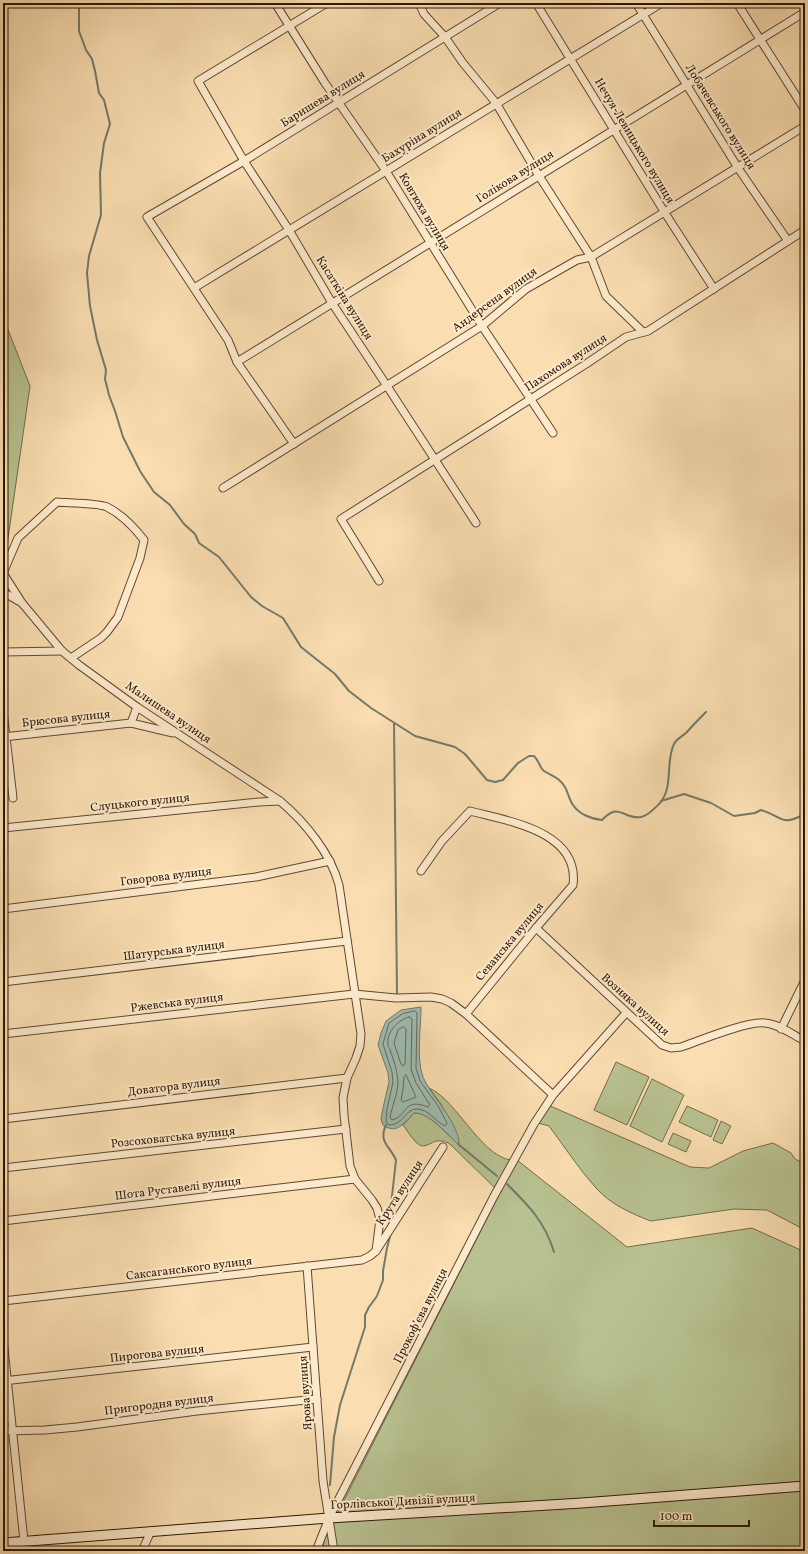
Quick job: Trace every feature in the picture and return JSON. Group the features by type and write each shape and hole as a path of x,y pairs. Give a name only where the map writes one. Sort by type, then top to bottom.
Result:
{"main road":[{"name":"Горлівської Дивізії вулиця","path":"3,1543 330,1518 582,1503 805,1486"}],"street":[{"name":"Ковтюха вулиця","path":"275,3 338,102 386,171 429,243 530,400 553,433"},
{"path":"289,24 327,3"},
{"path":"419,3 424,14 445,37 463,63 496,103 539,176 591,257 606,296 643,332"},
{"name":"Баришева вулиця","path":"194,288 147,217 244,160 500,3"},
{"name":"Нечуя-Левицького вулиця","path":"536,3 714,290"},
{"name":"Лобачевського вулиця","path":"636,3 738,168 788,241"},
{"name":"Бахуріна вулиця","path":"194,288 662,3"},
{"path":"737,3 805,110"},
{"name":"Голікова вулиця","path":"237,362 805,12"},
{"name":"Касаткіна вулиця","path":"289,24 198,81 244,160 289,230 332,303 476,523"},
{"name":"Андерсена вулиця","path":"223,488 482,326 526,289 577,260 591,257 805,126"},
{"name":"Пахомова вулиця","path":"379,581 341,518 436,460 626,337 648,331 714,290 805,230"},
{"path":"194,288 228,340 237,362 294,444"},
{"path":"3,573 18,538 57,502 105,506 121,516 136,530 144,540 140,558 118,617 101,638 71,658"},
{"name":"Малишева вулиця","path":"3,573 22,603 62,651 91,675 137,707 280,801 301,820 330,861 336,873 339,885 361,1034 360,1046 347,1078 343,1098 350,1166 355,1179"},
{"path":"3,592 22,603"},
{"path":"3,652 62,651"},
{"path":"131,722 137,707"},
{"path":"3,711 4,737 13,798"},
{"name":"Брюсова вулиця","path":"4,737 131,722 178,734"},
{"path":"258,786 259,802"},
{"name":"Слуцького вулиця","path":"3,828 280,801"},
{"name":"Севанська вулиця","path":"421,872 442,841 470,811 530,827 550,837 565,853 571,864 574,876 573,885 466,1014"},
{"name":"Говорова вулиця","path":"3,909 73,899 250,878 330,861"},
{"name":"Возняка вулиця","path":"536,928 654,1039 671,1048 757,1023 766,1023 805,1041"},
{"name":"Шатурська вулиця","path":"3,982 347,941"},
{"path":"781,1029 805,980"},
{"path":"354,994 396,998 431,996 451,1003 466,1014 553,1095"},
{"name":"Ржевська вулиця","path":"3,1034 354,994"},
{"name":"Прокоф’єва вулиця","path":"316,1551 330,1518 493,1198 534,1124 553,1095 626,1012"},
{"name":"Доватора вулиця","path":"3,1119 347,1078"},
{"name":"Розсоховатська вулиця","path":"3,1168 346,1129"},
{"name":"Крута вулиця","path":"376,1251 443,1147"},
{"path":"355,1179 377,1208 380,1219 376,1251"},
{"name":"Шота Руставелі вулиця","path":"3,1220 355,1179"},
{"name":"Саксаганського вулиця","path":"3,1301 362,1260 376,1251"},
{"name":"Ярова вулиця","path":"307,1266 323,1481 330,1518 331,1540 334,1551"},
{"path":"3,1339 5,1381 13,1431 24,1541"},
{"name":"Пирогова вулиця","path":"5,1381 313,1347"},
{"name":"Пригородня вулиця","path":"3,1431 45,1430 77,1427 197,1411 317,1400"},
{"path":"142,1551 151,1531"}],"green space":[{"path":"3,317 30,386 3,573"},
{"path":"616,1062 649,1077 627,1125 594,1110"},
{"path":"652,1079 684,1095 662,1142 630,1126"},
{"path":"429,1088 440,1095 450,1105 482,1142 493,1152 505,1159 517,1160 627,1247 752,1228 805,1252 805,1551 322,1551 325,1538 500,1193 450,1144 443,1141 437,1141 422,1146 413,1139 403,1125 414,1113 426,1116 459,1144 441,1104"},
{"path":"548,1105 690,1167 709,1168 743,1151 773,1143 791,1153 795,1159 805,1164 805,1230 767,1210 734,1209 651,1221 629,1212 602,1194 584,1173 549,1126 538,1123"},
{"path":"687,1106 718,1120 711,1137 679,1122"},
{"path":"721,1121 731,1126 722,1144 713,1140"},
{"path":"673,1133 691,1141 686,1152 668,1144"}],"water":[{"path":"421,1007 419,1052 423,1077 455,1128 459,1145 432,1120 420,1114 414,1113 403,1124 392,1129 383,1125 381,1119 389,1082 388,1073 378,1045 381,1033 386,1021 401,1010"}],"waterway":[{"path":"79,3 79,31 86,50 92,59 99,93 104,100 110,124 104,143 100,173 101,215 89,256 87,273 90,306 97,340 106,370 105,379 123,437 140,471 154,492 170,505 184,524 195,534 199,543 219,557 251,597 262,606 283,618 301,647 335,674 349,691 371,708 415,736 455,747 465,754 487,780 495,782 503,780 518,763 529,756 534,756 542,769 558,779 564,785 571,802 576,808 590,817 602,820 613,812 618,811 630,816 641,817 654,809 660,803 667,789 671,751 674,744 706,712"},
{"path":"394,724 397,993"},
{"path":"661,801 684,794 711,803 734,816 755,813 761,810 782,820 791,820 805,814"},
{"path":"386,1125 383,1136 384,1140 396,1160 389,1223"},
{"path":"458,1144 497,1176"},
{"path":"507,1184 541,1223 554,1252"},
{"path":"330,1485 334,1437 340,1405 365,1327 365,1315 377,1296 383,1280 383,1271 391,1232"}]}
